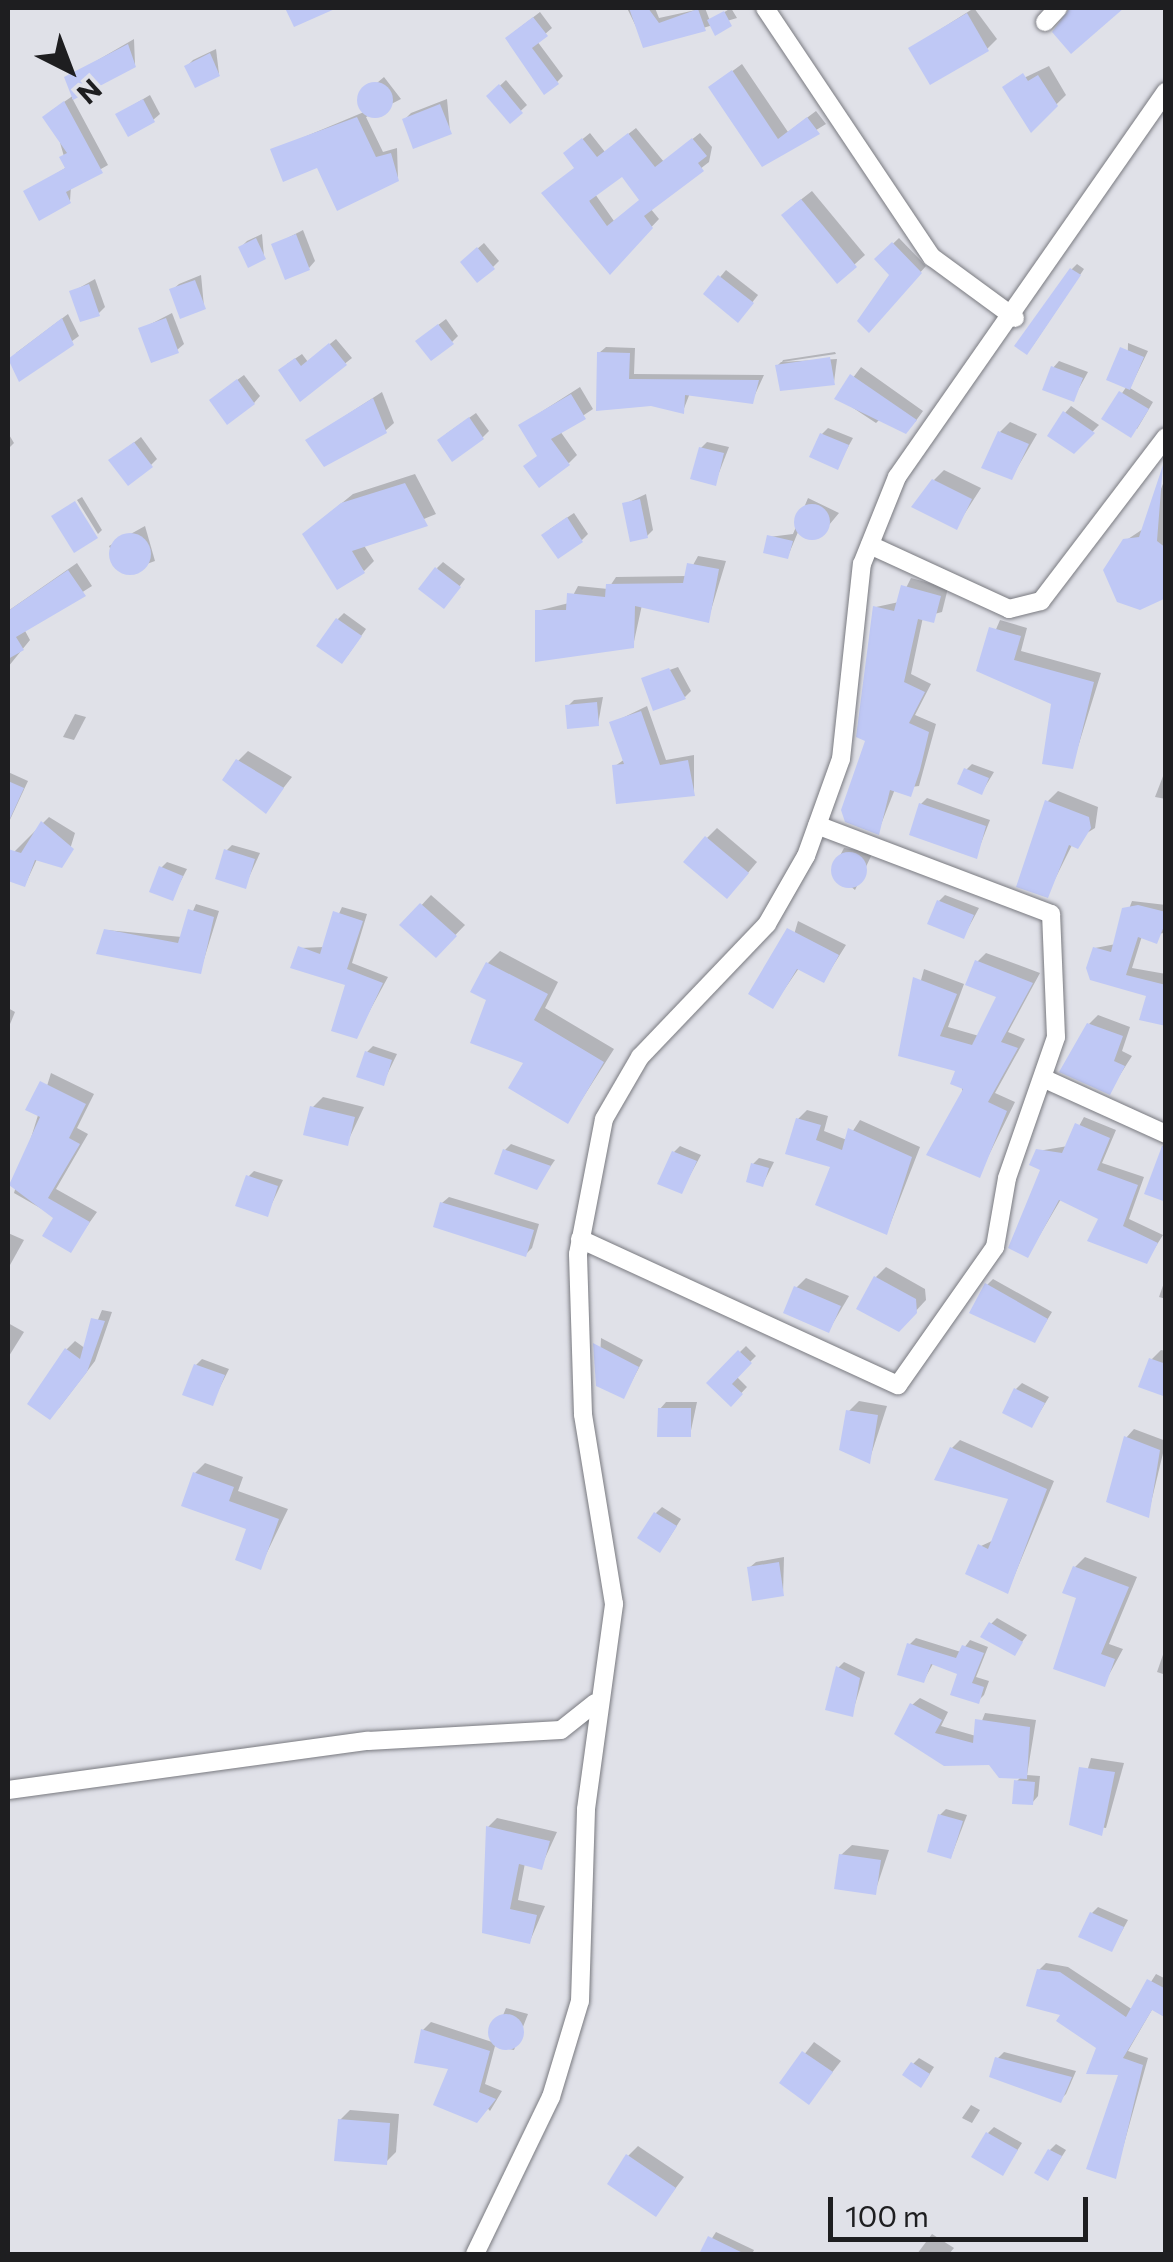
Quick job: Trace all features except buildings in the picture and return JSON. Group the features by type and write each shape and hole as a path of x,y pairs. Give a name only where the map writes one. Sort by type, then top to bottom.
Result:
{"street":[{"path":"765,8 932,257 1014,318"},
{"path":"475,2254 551,2097 580,2001 595,1703 614,1604 584,1414 580,1239 586,1180 613,1103 640,1057 766,924 817,825 840,759 870,545 937,410 1014,318 1166,92"},
{"path":"870,545 1009,609 1041,602 1166,437"},
{"path":"580,1239 898,1386 995,1247 1007,1178 1047,1080 1056,1036 1051,914 817,825"},
{"path":"1047,1080 1166,1134"},
{"path":"8,1790 368,1741 561,1730 595,1703"}]}
